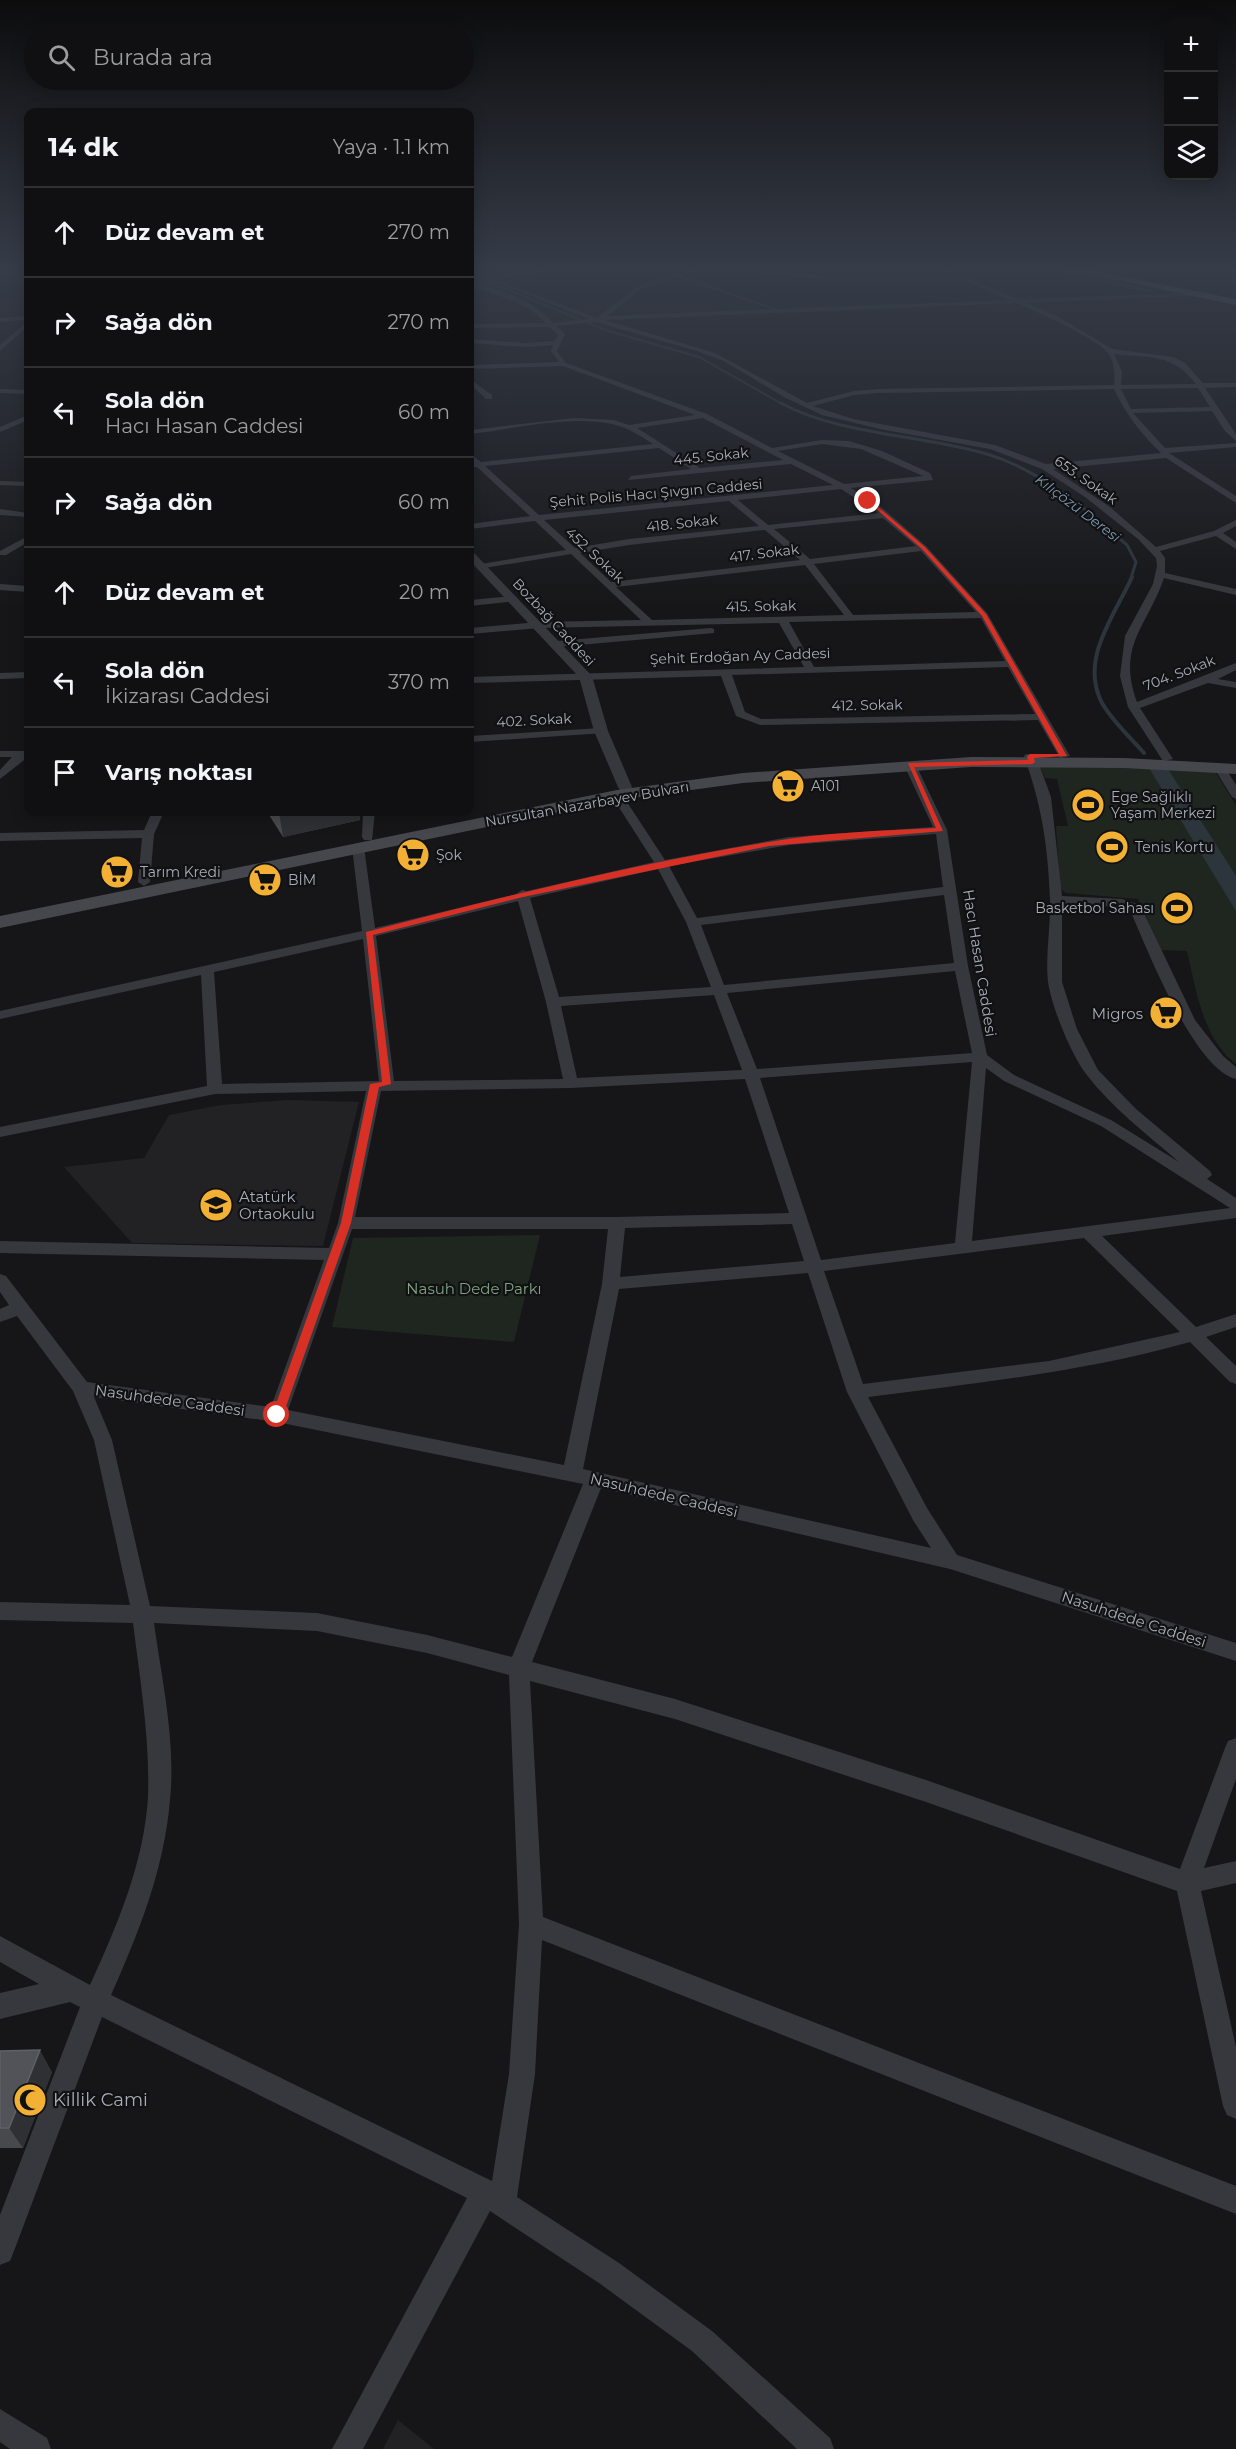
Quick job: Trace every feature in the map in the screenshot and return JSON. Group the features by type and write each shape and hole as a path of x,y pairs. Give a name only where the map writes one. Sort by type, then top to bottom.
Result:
{"main road":[{"name":"Nursultan Nazarbayev Bulvarı","path":"621,791 743,778 910,765 1064,756 1167,759"},
{"name":"Nursultan Nazarbayev Bulvarı","path":"0,913 144,882 621,791 809,765 939,757 1227,765"},
{"path":"1167,759 1227,765"},
{"name":"Nursultan Nazarbayev Bulvarı","path":"0,922 363,842"}],"street":[{"path":"611,381 704,416 845,488 886,515 923,548 984,615 1064,756"},
{"name":"653. Sokak","path":"763,381 807,405 856,422 992,447 1045,467 1086,494 1154,550"},
{"path":"1118,381 1117,387 1128,411 1164,453 1236,500"},
{"path":"1197,381 1213,409 1236,439"},
{"path":"474,384 489,397"},
{"path":"807,405 854,393 1236,385"},
{"path":"0,391 24,392"},
{"path":"1128,411 1213,409"},
{"path":"629,427 704,416"},
{"path":"0,430 24,419"},
{"path":"474,432 602,420 629,427 699,471"},
{"path":"0,430 19,431"},
{"name":"Şehit Polis Hacı Şıvgın Caddesi","path":"474,527 534,518 920,481 930,478 856,444 825,440 771,450"},
{"path":"1045,467 1236,445"},
{"path":"474,465 659,446"},
{"name":"445. Sokak","path":"632,478 794,461"},
{"name":"452. Sokak","path":"474,465 650,622"},
{"path":"0,483 24,484"},
{"path":"732,499 807,561 850,617"},
{"path":"0,512 24,515"},
{"name":"418. Sokak","path":"481,567 629,542 886,515"},
{"path":"1167,759 1133,707 1127,689 1126,650 1133,629 1162,574 1160,558 1154,550 1217,533 1236,523"},
{"path":"1217,533 1236,546"},
{"path":"2,553 24,541"},
{"name":"417. Sokak","path":"607,585 923,548"},
{"path":"2,553 20,554"},
{"name":"Bozbağ Caddesi","path":"474,559 539,625 585,676 621,791"},
{"path":"1162,574 1236,592"},
{"path":"0,587 24,589"},
{"path":"474,603 513,599"},
{"name":"415. Sokak","path":"474,631 539,625 784,622 850,617 984,615"},
{"path":"557,644 784,622 810,669"},
{"name":"Şehit Erdoğan Ay Caddesi","path":"474,680 1012,664"},
{"name":"704. Sokak","path":"1133,707 1207,680 1236,666"},
{"name":"412. Sokak","path":"725,671 740,714 760,722 1042,717"},
{"path":"0,676 24,674"},
{"path":"1207,680 1236,685"},
{"name":"402. Sokak","path":"474,739 601,732"},
{"path":"0,754 24,754"},
{"path":"0,776 24,755"},
{"path":"1031,759 1045,797 1050,828 1056,900 1055,982 1070,1029 1092,1072 1131,1112 1236,1204"},
{"name":"Hacı Hasan Caddesi","path":"910,765 941,830 961,966 980,1058 1009,1078 1106,1123 1236,1204"},
{"path":"1227,765 1236,795"},
{"path":"621,791 693,922 720,990 800,1218 856,1392 920,1514 950,1561"},
{"path":"144,882 148,834 156,816"},
{"path":"277,1415 346,1223 381,1084 363,842 368,816"},
{"path":"0,1015 369,933 522,894 662,864 769,844 830,837 941,830"},
{"path":"0,837 148,834"},
{"path":"693,922 951,890"},
{"path":"522,894 553,1002 571,1083"},
{"path":"1056,900 1122,903 1135,908 1194,1034 1215,1059 1236,1075"},
{"path":"553,1002 720,990 961,966"},
{"path":"207,969 215,1089"},
{"path":"0,1132 215,1089 381,1084 571,1083 751,1074 980,1058 963,1248"},
{"path":"611,1284 816,1266 1236,1213"},
{"path":"346,1223 617,1223 800,1218"},
{"path":"572,1473 611,1284 617,1223"},
{"path":"1087,1231 1236,1377"},
{"path":"0,1247 336,1254"},
{"path":"0,1280 81,1388 104,1440 142,1614 158,1736 158,1808 152,1848 132,1919 95,2001 0,2251"},
{"path":"0,1316 21,1307"},
{"path":"856,1392 1034,1369 1193,1337 1236,1320"},
{"name":"Nasuhdede Caddesi","path":"81,1388 277,1415 572,1473 950,1561 1236,1652"},
{"path":"347,2449 493,2198 522,2074 531,1924 519,1667 595,1479"},
{"path":"0,1611 142,1614 317,1622 427,1644 686,1713 926,1791 1187,1883 1236,1872"},
{"path":"1236,1748 1187,1883 1236,2106"},
{"path":"531,1924 1236,2200"},
{"path":"0,1948 70,1989 493,2198 609,2273 702,2341 819,2449"},
{"path":"0,2006 70,1989"},
{"path":"0,2424 36,2449"}],"shaded area":[{"path":"1149,768 1168,769 1236,876 1236,911"},
{"name":"Atatürk Ortaokulu","path":"288,1100 359,1102 323,1246 132,1243 64,1167 144,1158 169,1115 221,1105"},
{"path":"398,2420 434,2449 383,2449"}],"green space":[{"path":"1043,765 1214,770 1236,805 1236,1064 1225,1054 1208,1028 1202,1013 1187,951 1161,950 1138,899 1066,893 1060,888 1056,826 1068,826 1057,779 1045,778 1040,767"},
{"name":"Nasuh Dede Parkı","path":"540,1235 514,1342 332,1327 353,1238"}],"building":[{"path":"40,2050 9,2128 0,2128 0,2051"}],"waterway":[{"name":"Kılıçözü Deresi","path":"742,381 784,405"},
{"name":"Kılıçözü Deresi","path":"781,403 829,422 965,448 1009,462 1063,493 1127,545 1136,562 1131,578"},
{"name":"Kılıçözü Deresi","path":"1132,577 1102,638 1095,670 1096,687 1106,710 1144,753"}],"place":[{"name":"A101","path":"788,786"},
{"name":"Ege Sağlıklı Yaşam Merkezi","path":"1088,805"},
{"name":"Tenis Kortu","path":"1112,847"},
{"name":"Şok","path":"413,855"},
{"name":"Tarım Kredi","path":"117,872"},
{"name":"BİM","path":"265,880"},
{"name":"Basketbol Sahası","path":"1177,908"},
{"name":"Migros","path":"1166,1013"},
{"name":"Atatürk Ortaokulu","path":"216,1205"},
{"name":"Killik Cami","path":"30,2100"}],"route":[{"path":"277,1415 346,1223 375,1084 387,1084 369,933 522,894 769,844 830,837 941,830 910,765 1032,762 1030,756 1064,756 984,615 923,548 868,501"}]}
